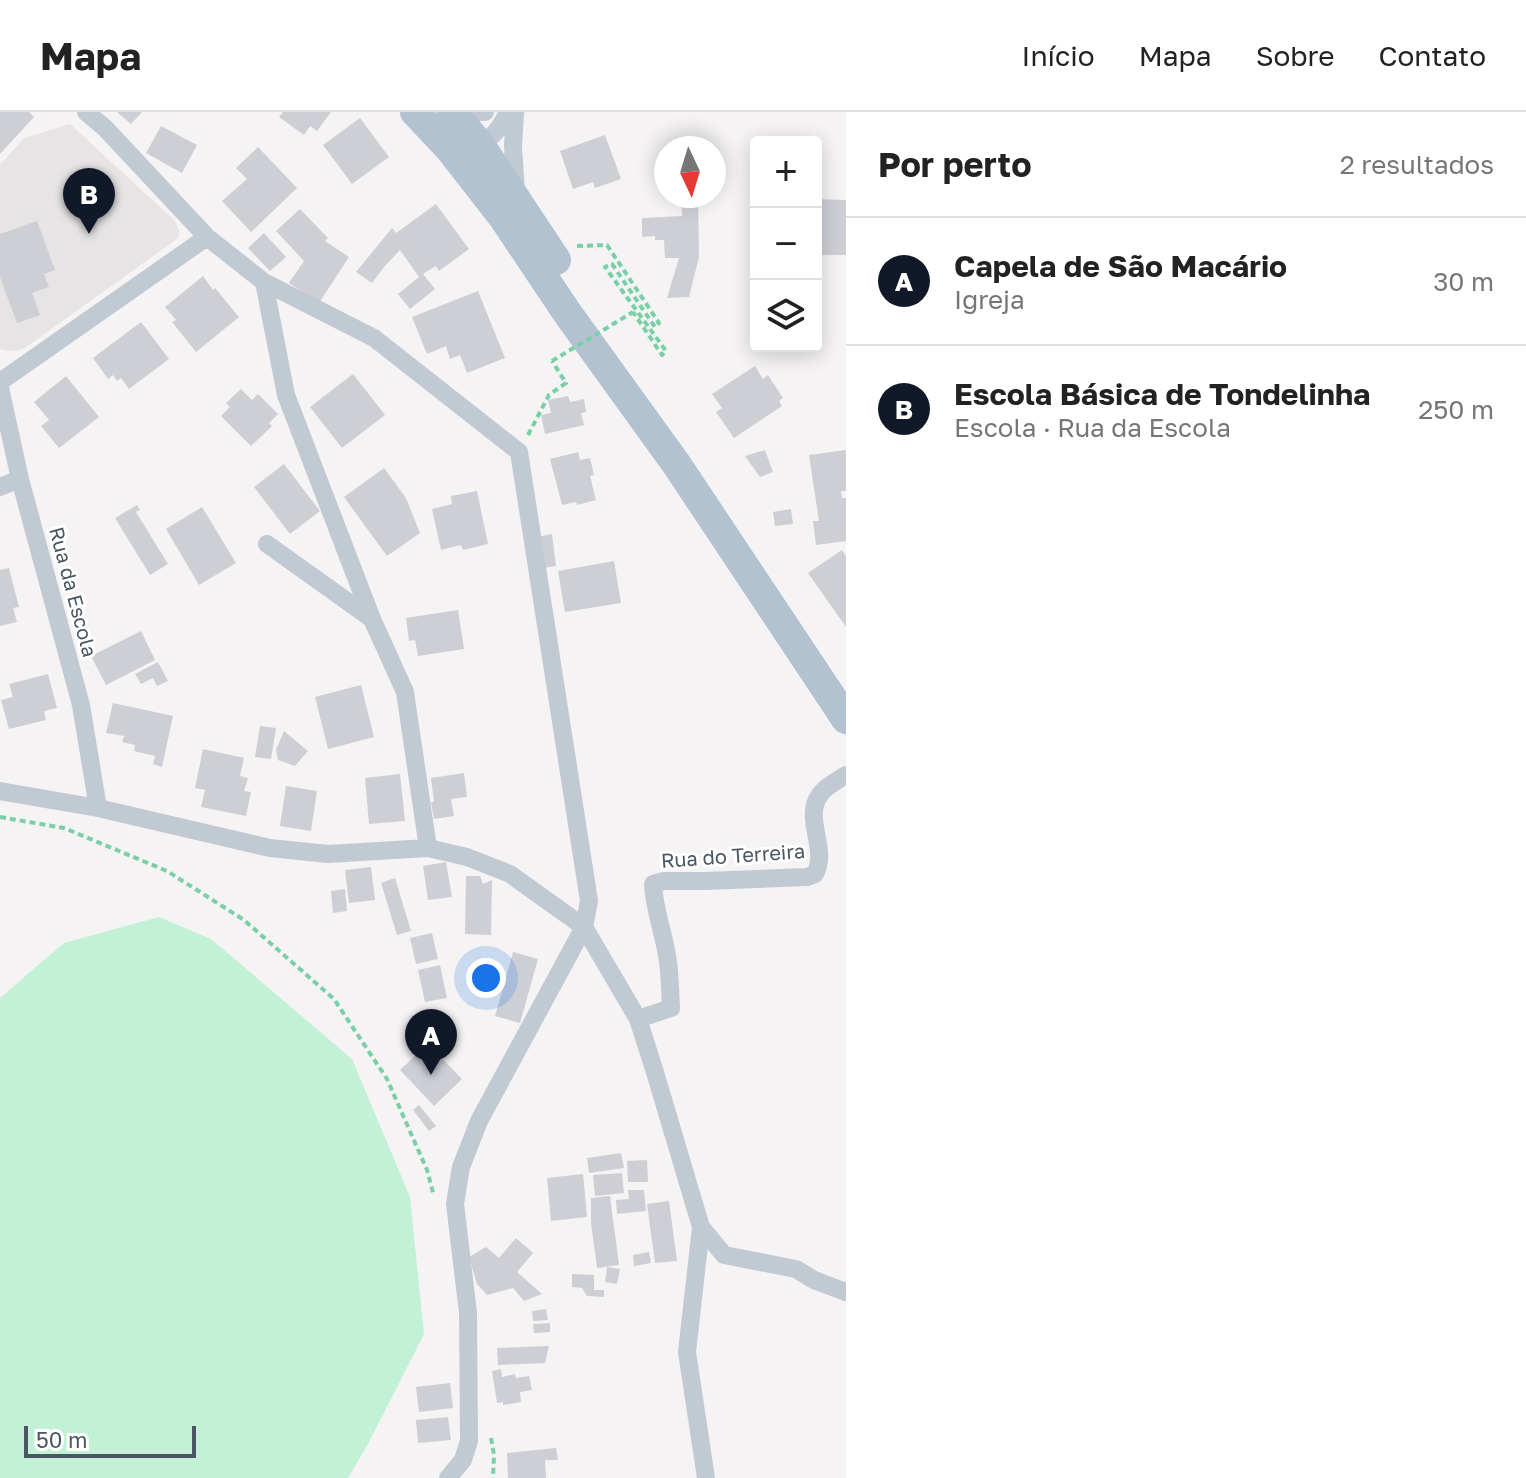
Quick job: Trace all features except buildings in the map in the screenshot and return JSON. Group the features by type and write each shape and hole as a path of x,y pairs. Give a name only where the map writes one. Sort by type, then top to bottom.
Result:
{"main road":[{"path":"415,112 537,249"},
{"path":"436,112 463,142 480,145"},
{"path":"452,112 480,145 517,199 537,249"},
{"path":"480,145 480,163 846,719"}],"street":[{"path":"86,112 105,128 207,237 264,282 374,338 519,452 589,901 584,927 479,1121 461,1167 455,1204 468,1313 469,1441 463,1460 448,1478"},
{"path":"473,112 485,112"},
{"path":"480,145 501,127 508,112"},
{"path":"515,112 513,146 517,199"},
{"path":"0,382 207,237"},
{"path":"264,282 286,395 372,619 405,692 428,848"},
{"name":"Rua da Escola","path":"0,388 20,479 81,705 98,808"},
{"path":"0,487 20,479"},
{"path":"267,544 372,619"},
{"name":"Rua do Terreira","path":"638,1019 671,1008 668,959 654,903 653,884 664,881 807,877 815,874 820,865 812,809 822,791 846,775"},
{"path":"0,791 98,808 270,848 328,854 428,848 467,857 510,874 584,927 638,1019 701,1227 724,1255 796,1269 814,1280 846,1292"},
{"path":"701,1227 687,1352 706,1478"}],"path":[{"path":"519,452 549,395 566,383 552,361 633,312 662,355 666,351 605,267 612,264 655,327 659,323 607,245 537,249"},
{"path":"0,817 64,828 167,871 244,920 334,999 387,1079 427,1170 435,1199"},
{"path":"491,1439 493,1478"}],"shaded area":[{"path":"70,124 174,220 179,230 178,238 25,348 15,351 0,349 0,165 24,138"}],"green space":[{"path":"159,917 211,939 352,1059 410,1197 424,1334 348,1478 0,1478 0,998 64,943"}],"place":[{"name":"Escola Básica de Tondelinha","path":"89,234"},
{"name":"Capela de São Macário","path":"431,1075"}]}
